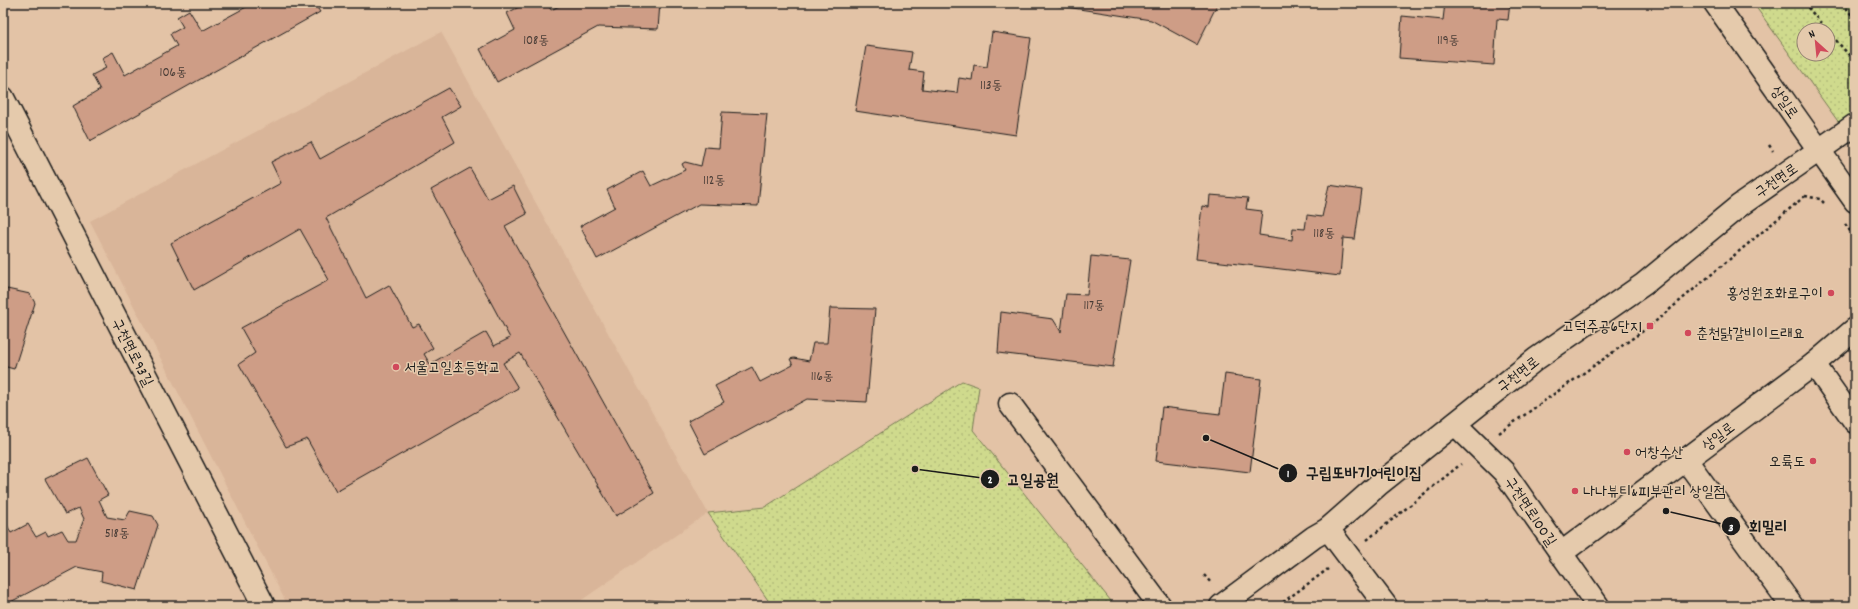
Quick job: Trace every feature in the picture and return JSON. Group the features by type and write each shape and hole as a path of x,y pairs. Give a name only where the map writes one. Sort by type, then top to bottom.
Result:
{"street":[{"name":"상일로","path":"1716,3 1855,201"},
{"name":"구천면로93길","path":"3,98 264,606"},
{"name":"구천면로","path":"1222,606 1314,537 1328,529 1378,485 1536,359 1644,284 1739,206 1855,125"},
{"name":"상일로","path":"1560,554 1814,364 1855,329"},
{"path":"1814,364 1855,422"},
{"path":"1010,404 1160,606"},
{"name":"구천면로100길","path":"1455,424 1504,472 1560,554 1598,606"},
{"path":"1686,460 1792,606"},
{"path":"1328,529 1386,606"}],"path":[{"path":"1804,3 1821,22"},
{"path":"1842,3 1855,19"},
{"path":"1836,39 1855,62"},
{"path":"1278,606 1378,532 1480,449 1502,429 1650,326 1805,196"}],"shaded area":[{"name":"서울고일초등학교","path":"441,32 708,513 573,606 288,606 90,221"}],"green space":[{"path":"1753,3 1855,3 1855,145"},
{"path":"962,381 979,387 973,430 1115,606 772,606 708,513 765,507"}],"building":[{"path":"249,3 314,3 320,12 90,141 73,106 100,90 92,75 106,68 102,58 113,52 125,75 177,46 170,34 183,27 177,17 189,10 202,31 250,5"},
{"path":"527,3 547,3 551,10 565,3 660,3 658,29 598,27 497,82 480,49 515,30 507,13"},
{"path":"1054,3 1218,3 1197,45 1151,20 1053,5"},
{"path":"1445,3 1510,3 1508,20 1497,19 1494,65 1399,58 1402,16 1443,20"},
{"path":"992,32 1031,38 1016,135 855,111 866,46 912,52 909,70 924,72 922,89 957,93 959,78 972,80 974,65 987,67"},
{"path":"449,88 461,106 442,117 455,142 326,218 366,298 389,285 412,327 419,324 433,348 424,354 430,364 486,332 494,346 510,338 431,190 470,168 488,199 513,186 527,214 505,226 654,493 616,516 520,353 503,363 518,388 336,491 307,439 286,447 239,364 255,353 241,328 329,280 300,229 194,290 171,243 281,183 271,162 311,142 320,159"},
{"path":"722,112 767,114 758,206 699,204 597,259 580,226 615,207 607,190 643,171 651,186 685,170 682,164 685,162 701,166 705,147 719,148"},
{"path":"1329,185 1362,190 1355,239 1343,238 1340,276 1196,259 1202,206 1209,207 1210,195 1248,198 1246,209 1262,211 1259,235 1292,240 1293,228 1305,229 1307,215 1322,217"},
{"path":"1091,256 1130,260 1113,367 998,353 1001,312 1053,319 1061,332 1066,294 1087,295"},
{"path":"7,289 30,294 35,303 14,369 3,366 3,296"},
{"path":"830,308 875,309 867,402 807,399 705,454 688,421 724,402 715,386 752,367 760,382 793,365 790,359 794,358 809,361 813,343 827,343"},
{"path":"1225,374 1261,379 1250,472 1156,461 1162,407 1220,414"},
{"path":"88,458 108,495 99,500 107,517 125,520 130,511 153,516 158,525 137,590 101,581 102,572 77,567 3,606 3,555 6,554 3,548 3,527 7,525 11,533 28,524 36,537 46,532 48,536 62,530 68,540 76,540 84,519 79,508 65,514 45,479"},
{"path":"648,600 731,606 648,606"}],"place":[{"name":"홍성원조화로구이","path":"1831,293"},
{"name":"고덕주공6단지","path":"1650,326"},
{"name":"춘천닭갈비이드래요","path":"1688,333"},
{"name":"서울고일초등학교","path":"396,367"},
{"name":"구립또바기어린이집","path":"1206,438"},
{"name":"어창수산","path":"1627,452"},
{"name":"오륙도","path":"1813,461"},
{"name":"고일공원","path":"915,469"},
{"name":"나나뷰티&피부관리 상일점","path":"1575,491"},
{"name":"회밀리","path":"1666,511"}]}
